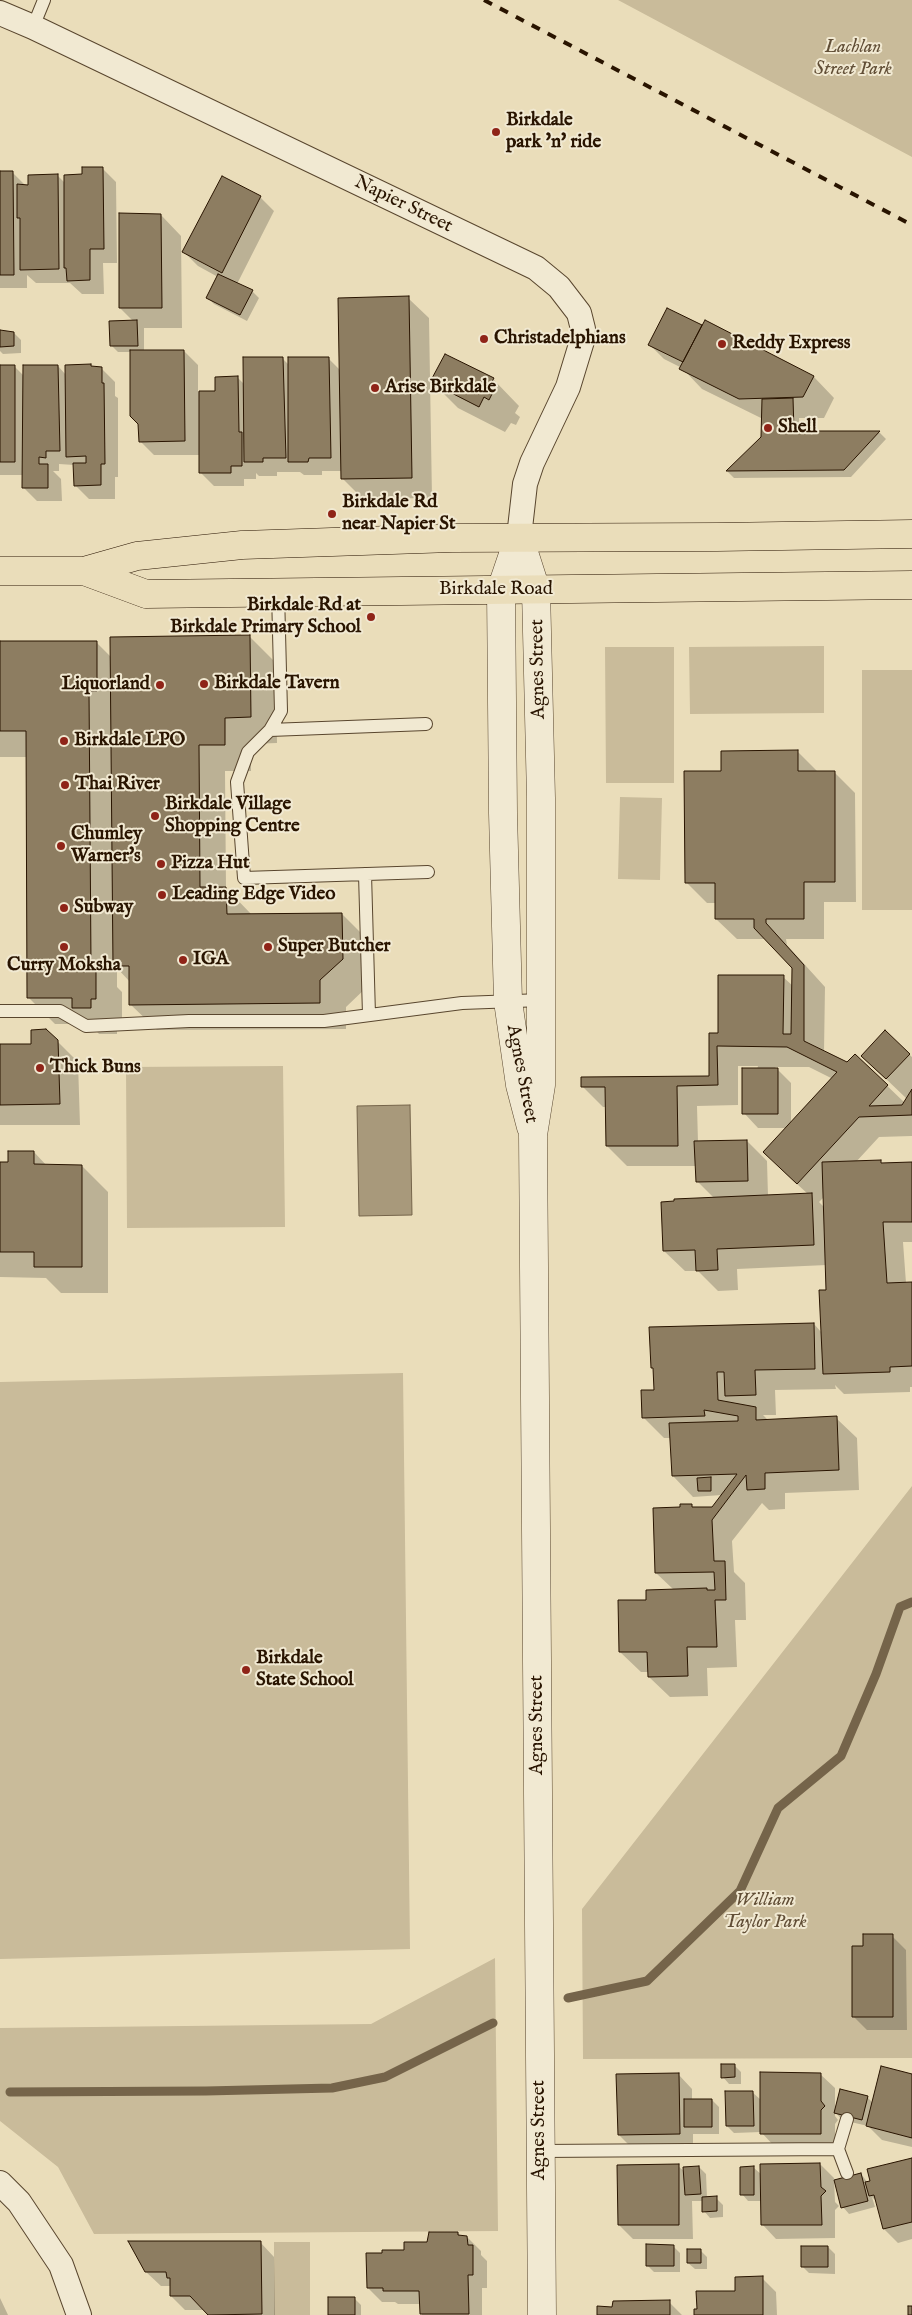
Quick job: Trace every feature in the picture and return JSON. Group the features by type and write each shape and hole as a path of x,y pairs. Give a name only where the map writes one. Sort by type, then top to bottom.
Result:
{"main road":[{"name":"Birkdale Road","path":"0,571 84,572 137,556 242,545 519,538 912,534"},
{"name":"Birkdale Road","path":"84,572 146,594 912,586"}],"street":[{"name":"Napier Street","path":"0,14 33,27 536,268 559,287 579,312 583,329 582,341 568,387 532,463 525,484 519,538"},
{"name":"Agnes Street","path":"519,538 501,590 503,813 508,1001 520,1085 533,1135"},
{"name":"Agnes Street","path":"519,538 536,590 541,771 541,1085 533,1135 542,2315"},
{"path":"0,2183 19,2202 61,2265 80,2315"}],"lane":[{"path":"33,27 44,0"},
{"path":"278,593 281,711 270,730 248,752 237,782 244,878 428,872"},
{"path":"270,730 426,724"},
{"path":"365,874 369,1015"},
{"path":"0,1010 60,1011 86,1026 189,1021 324,1021 462,1003 542,1000"},
{"path":"847,2119 838,2149 847,2172"},
{"path":"540,2151 838,2149"}],"green space":[{"name":"Lachlan Street Park","path":"618,0 912,0 912,157"},
{"path":"824,646 824,713 690,714 689,647"},
{"path":"605,647 674,647 674,783 606,783"},
{"path":"862,670 912,670 912,910 862,910"},
{"path":"620,797 662,798 660,880 618,879"},
{"path":"283,1066 285,1227 127,1228 126,1067"},
{"path":"403,1373 410,1949 0,1959 0,1382"},
{"name":"William Taylor Park","path":"912,1486 912,2058 583,2059 582,1909"},
{"path":"495,1958 498,2231 94,2234 58,2167 0,2121 0,2028 371,2024"},
{"path":"274,2242 310,2242 310,2315 274,2315"}],"shaded area":[{"path":"410,1105 412,1215 359,1216 357,1106"}],"building":[{"path":"82,167 103,167 104,249 90,249 90,280 67,281 66,268 64,268 64,175 82,174"},
{"path":"0,171 13,171 14,275 0,275"},
{"path":"58,174 59,269 20,270 20,218 17,218 17,184 28,185 28,175"},
{"path":"222,176 261,196 222,273 182,252"},
{"path":"119,213 161,214 162,308 119,308"},
{"path":"218,274 253,290 240,315 206,298"},
{"name":"Arise Birkdale","path":"409,296 412,478 341,479 338,298"},
{"path":"667,308 702,325 683,362 648,345"},
{"path":"137,320 138,346 110,346 109,321"},
{"name":"Reddy Express","path":"705,320 814,376 803,397 739,399 679,369"},
{"path":"0,330 14,332 14,346 0,347"},
{"path":"130,350 184,350 185,441 139,442 138,424 130,416"},
{"path":"445,354 494,378 489,387 494,390 489,400 484,397 479,407 430,382"},
{"path":"243,357 283,357 286,458 263,458 263,462 244,462"},
{"path":"288,357 329,357 331,458 309,458 308,462 288,462"},
{"path":"91,364 91,366 102,367 102,383 104,383 105,464 101,464 101,485 74,486 73,463 86,463 86,456 66,457 65,365"},
{"path":"0,365 15,365 15,462 0,462"},
{"path":"23,365 58,365 60,451 46,451 46,458 39,457 39,464 48,464 48,488 22,488"},
{"path":"238,376 239,432 242,432 242,466 231,466 231,473 199,473 199,391 215,391 215,377"},
{"path":"793,398 794,431 880,431 844,470 726,471 761,437 762,399"},
{"name":"Birkdale Village Shopping Centre","path":"250,635 251,717 225,718 225,745 199,745 200,887 226,887 227,914 342,913 343,959 320,980 320,1003 129,1005 129,966 113,966 110,637"},
{"path":"0,641 97,641 97,691 89,691 91,964 96,964 96,999 91,999 91,1008 72,1008 72,998 27,998 26,731 0,731"},
{"path":"798,750 798,771 835,771 835,882 804,882 804,919 766,919 766,923 804,965 804,1041 847,1062 855,1054 888,1085 869,1106 902,1105 912,1089 912,1115 859,1117 797,1184 763,1152 837,1072 787,1047 717,1046 718,1085 677,1086 678,1146 606,1146 605,1087 581,1087 581,1077 709,1076 709,1033 718,1033 718,975 784,975 783,1034 791,1034 792,968 754,928 754,919 715,919 715,883 685,883 684,771 721,771 721,751"},
{"path":"46,1029 58,1040 60,1104 0,1105 0,1044 31,1044 31,1030"},
{"path":"885,1030 910,1054 886,1079 861,1056"},
{"path":"742,1068 778,1068 778,1114 742,1114"},
{"path":"747,1140 748,1181 696,1182 694,1141"},
{"path":"8,1151 34,1151 34,1164 82,1165 82,1267 34,1267 34,1252 0,1252 0,1162 8,1162"},
{"path":"881,1160 881,1163 912,1162 912,1222 883,1222 887,1283 912,1282 912,1366 890,1367 890,1372 823,1374 819,1290 826,1290 822,1162"},
{"path":"812,1193 814,1245 717,1249 718,1270 696,1271 695,1250 663,1251 661,1202 674,1201 674,1199"},
{"path":"814,1323 815,1369 755,1370 756,1395 725,1396 724,1372 717,1372 718,1400 756,1407 756,1420 837,1416 839,1470 765,1473 765,1489 747,1490 746,1475 712,1520 714,1561 725,1561 726,1600 715,1600 717,1647 687,1647 688,1676 648,1677 647,1652 619,1652 618,1600 646,1600 646,1590 707,1588 707,1590 715,1590 714,1572 655,1573 653,1508 680,1507 680,1504 692,1504 692,1507 712,1507 737,1474 672,1476 669,1423 738,1421 738,1416 704,1410 705,1416 642,1418 641,1390 654,1390 649,1327"},
{"path":"711,1477 711,1491 698,1491 697,1478"},
{"path":"863,1934 893,1934 893,2017 852,2017 852,1946 863,1946"},
{"path":"721,2064 735,2064 735,2077 721,2078"},
{"path":"881,2066 912,2074 912,2138 866,2126"},
{"path":"760,2072 821,2073 821,2101 825,2106 821,2110 821,2134 760,2134"},
{"path":"679,2073 680,2134 618,2135 616,2074"},
{"path":"840,2089 868,2096 862,2120 834,2113"},
{"path":"725,2091 753,2091 754,2126 726,2126"},
{"path":"684,2099 712,2099 712,2127 684,2127"},
{"path":"912,2158 912,2222 883,2229 874,2195 869,2196 865,2182 870,2181 867,2169"},
{"path":"820,2163 821,2187 826,2191 821,2196 822,2225 761,2225 760,2164"},
{"path":"679,2164 679,2225 618,2225 617,2165"},
{"path":"699,2166 701,2194 685,2195 683,2167"},
{"path":"754,2166 754,2195 740,2195 740,2167"},
{"path":"861,2173 868,2201 841,2208 834,2180"},
{"path":"717,2196 717,2211 702,2212 702,2197"},
{"path":"429,2232 458,2232 458,2235 467,2236 468,2245 473,2245 473,2275 468,2275 469,2314 420,2314 419,2291 383,2291 383,2288 367,2288 366,2253 382,2253 382,2250 404,2250 404,2242 427,2242"},
{"path":"128,2241 261,2241 262,2314 208,2315 190,2296 170,2296 170,2278 167,2278 166,2272 145,2272"},
{"path":"646,2244 674,2245 674,2266 646,2266"},
{"path":"801,2246 828,2246 828,2267 801,2267"},
{"path":"687,2249 701,2249 701,2263 687,2263"},
{"path":"763,2276 763,2315 694,2315 694,2309 697,2309 696,2291 735,2291 735,2277"},
{"path":"328,2297 355,2297 355,2315 328,2315"},
{"path":"670,2300 670,2315 597,2315 597,2306 612,2307 613,2301"},
{"path":"908,2306 912,2306 912,2315 908,2315"}],"waterway":[{"path":"568,1998 647,1981 740,1891 778,1808 841,1756 876,1674 900,1607 912,1602"},
{"path":"10,2092 332,2088 385,2077 493,2023"}],"railway":[{"path":"484,0 912,225"}],"place":[{"name":"Birkdale park 'n' ride","path":"496,132"},
{"name":"Christadelphians","path":"484,339"},
{"name":"Reddy Express","path":"722,344"},
{"name":"Arise Birkdale","path":"375,388"},
{"name":"Shell","path":"768,428"},
{"name":"Birkdale Rd near Napier St","path":"332,514"},
{"name":"Birkdale Rd at Birkdale Primary School","path":"371,617"},
{"name":"Birkdale Tavern","path":"204,684"},
{"name":"Liquorland","path":"160,685"},
{"name":"Birkdale LPO","path":"64,741"},
{"name":"Thai River","path":"65,785"},
{"name":"Birkdale Village Shopping Centre","path":"155,816"},
{"name":"Chumley Warner's","path":"61,846"},
{"name":"Pizza Hut","path":"161,864"},
{"name":"Leading Edge Video","path":"162,895"},
{"name":"Subway","path":"64,908"},
{"name":"Curry Moksha","path":"64,947"},
{"name":"Super Butcher","path":"268,947"},
{"name":"IGA","path":"183,960"},
{"name":"Thick Buns","path":"40,1068"},
{"name":"Birkdale State School","path":"246,1670"}]}
